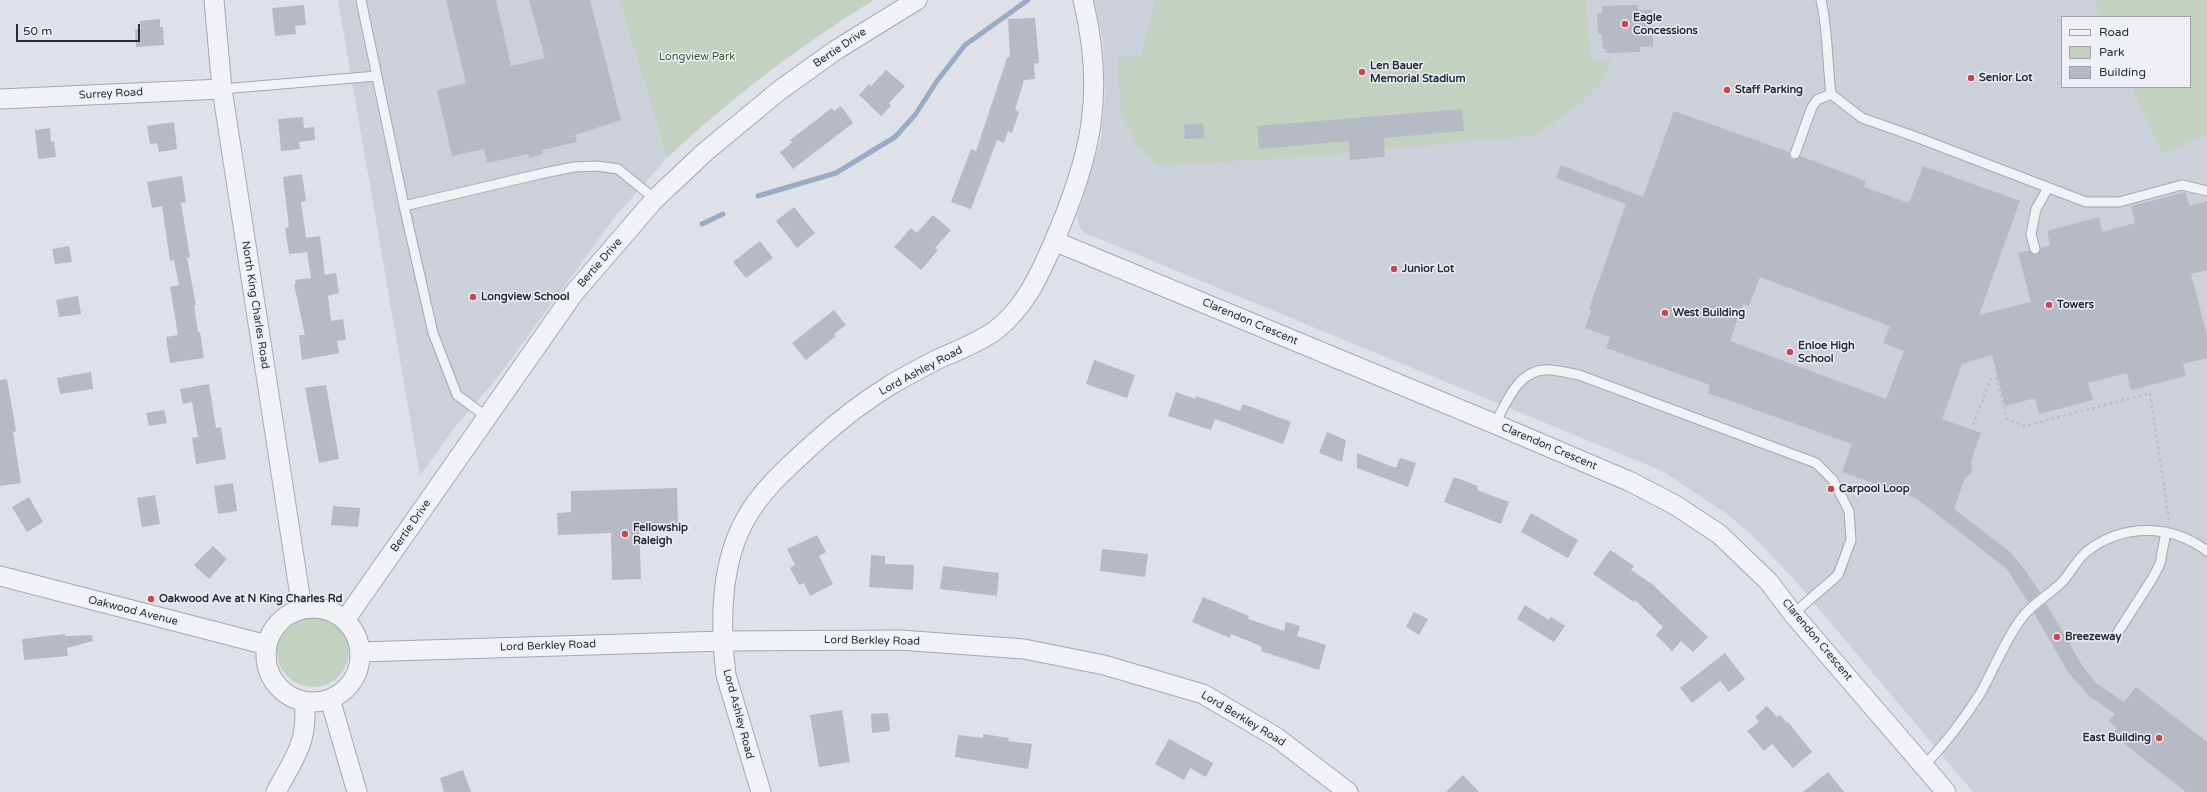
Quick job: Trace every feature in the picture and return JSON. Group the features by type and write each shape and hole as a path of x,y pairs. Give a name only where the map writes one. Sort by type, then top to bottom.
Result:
{"street":[{"name":"North King Charles Road","path":"214,0 222,89 302,609"},
{"name":"Bertie Drive","path":"345,620 574,294 655,199 705,152 780,90 842,46 917,0"},
{"name":"Lord Ashley Road","path":"761,792 726,675 723,641 724,600 730,558 745,520 769,486 824,434 890,386 995,330 1026,298 1035,283 1054,241 1084,167 1092,118 1095,78 1093,54 1083,0"},
{"name":"Surrey Road","path":"0,99 222,89"},
{"name":"Clarendon Crescent","path":"1054,241 1495,424 1631,482 1676,505 1719,534 1769,582 1793,614 1946,792"},
{"name":"Oakwood Avenue","path":"0,576 267,645"},
{"path":"317,608 332,612 345,620 353,629 358,640 360,652 358,670 349,686 330,699 317,702 304,701 290,696 278,687 270,674 266,660 267,645 271,633 279,622 290,614 302,609 317,608"},
{"name":"Lord Berkley Road","path":"360,652 723,641 900,640 1024,649 1104,665 1203,694 1276,737 1348,792"},
{"path":"330,699 357,792"},
{"path":"276,792 304,738 306,721 304,701"}],"lane":[{"path":"361,0 404,206 433,333 457,395 487,417"},
{"path":"1821,0 1826,21 1827,58 1831,94 1862,118 2086,202 2119,202 2182,185 2207,191"},
{"path":"222,89 377,76"},
{"path":"1795,154 1812,107 1817,100 1831,94"},
{"path":"404,206 544,173 574,167 597,166 618,170 655,199"},
{"path":"2035,249 2030,234 2036,209 2048,188"},
{"path":"1495,424 1516,385 1529,375 1550,370 1579,375 1816,463 1833,480 1849,510 1851,540 1838,575 1793,614"},
{"path":"1924,766 1941,748 1980,693 2000,652 2020,619 2031,606 2063,581 2086,553 2111,538 2130,531 2166,532 2192,540 2207,551"},
{"path":"2118,632 2160,564 2166,532"}],"path":[{"path":"1996,377 2008,418 2025,426 2150,393 2158,435 2169,520"},
{"path":"1974,425 1991,378"}],"shaded area":[{"name":"Longview School","path":"338,0 619,0 667,158 614,218 499,376 454,428 420,476"},
{"name":"Enloe High School","path":"1094,0 2207,0 2207,792 1973,792 1792,577 1749,532 1725,513 1662,471 1085,233 1080,228 1077,218 1101,138 1105,96 1103,40"}],"green space":[{"name":"Longview Park","path":"619,0 874,0 819,35 766,74 691,136 667,158"},
{"name":"Len Bauer Memorial Stadium","path":"1156,0 1585,0 1591,60 1611,59 1601,83 1581,103 1536,135 1298,157 1156,166 1136,141 1121,113 1117,57 1141,57"},
{"path":"2094,0 2207,0 2207,135 2162,153 2132,88 2191,88 2191,16 2101,16"},
{"path":"306,615 320,615 327,617 339,625 347,637 349,651 347,665 339,677 327,685 320,687 306,687 299,685 287,677 279,665 277,658 277,644 279,637 287,625 299,617"}],"building":[{"path":"446,0 496,0 511,66 545,58 529,0 590,0 621,120 575,135 577,142 542,150 543,154 529,158 528,154 487,163 484,149 452,156 437,90 466,83"},
{"path":"304,5 306,25 295,26 296,34 275,36 272,8"},
{"name":"Eagle Concessions","path":"1638,5 1638,10 1652,10 1653,46 1640,47 1640,52 1606,53 1606,49 1603,49 1602,34 1598,34 1597,14 1602,13 1602,6"},
{"path":"1035,18 1039,63 1034,64 1035,79 1024,80 1015,110 1019,112 1012,133 1008,131 1004,143 997,140 971,209 951,202 971,149 976,151 1007,58 1010,57 1008,19"},
{"path":"160,19 160,27 163,27 164,45 136,47 135,29 141,29 140,21"},
{"path":"886,70 905,86 889,103 891,106 881,116 859,95 869,84 871,86"},
{"path":"841,106 853,123 793,169 780,152 792,143 790,140 824,114 832,108 834,111"},
{"path":"1462,109 1464,131 1384,138 1385,157 1350,160 1349,141 1259,149 1257,126"},
{"name":"West Building","path":"1674,111 1789,152 1790,158 1793,160 1800,156 1866,181 1864,187 1909,203 1923,166 2020,201 1979,315 2031,302 2018,253 2029,251 2036,255 2039,253 2041,248 2050,245 2047,231 2099,217 2102,232 2135,223 2131,206 2185,192 2190,206 2207,201 2207,270 2191,274 2207,335 2207,358 2183,364 2186,376 2131,390 2127,373 2088,383 2093,400 2039,414 2035,398 2005,406 1992,355 1962,364 1942,419 1981,433 1971,461 1972,472 1965,478 1954,509 2009,551 2023,567 2040,593 2028,602 2007,569 1916,498 1842,472 1852,444 1708,393 1710,385 1606,348 1610,337 1585,328 1591,310 1589,309 1626,204 1556,178 1561,165 1643,197","holes":["1760,277 1890,326 1883,343 1904,351 1886,399 1730,341 1743,304 1749,306"]},
{"path":"303,117 304,128 314,127 315,140 299,142 300,149 281,151 278,119"},
{"path":"174,122 177,149 159,152 157,143 150,144 147,126"},
{"path":"1203,123 1205,138 1185,139 1184,125"},
{"path":"50,128 51,142 54,141 56,157 38,159 35,130"},
{"path":"302,174 306,201 301,202 306,238 320,236 325,275 336,273 339,293 328,296 331,321 343,319 346,340 337,341 339,353 302,360 299,335 305,335 294,284 296,284 295,280 311,278 307,252 289,254 285,228 289,227 283,177"},
{"path":"182,176 186,202 181,203 190,257 187,258 196,305 194,305 198,332 200,332 204,358 170,363 166,337 178,335 170,287 179,285 174,260 170,261 162,206 152,208 147,182"},
{"path":"794,207 815,233 797,248 776,221"},
{"path":"933,215 951,230 935,248 938,250 921,270 894,247 911,228 917,233"},
{"path":"760,241 773,258 746,278 733,262"},
{"path":"69,246 72,262 55,264 52,249"},
{"path":"78,296 81,314 59,317 56,300"},
{"path":"834,310 846,325 834,334 836,336 806,360 792,343"},
{"path":"1094,360 1135,375 1127,398 1086,384"},
{"path":"91,372 93,389 60,394 57,378"},
{"path":"7,379 16,431 13,432 21,483 0,486 0,380"},
{"path":"209,384 216,428 221,427 226,459 196,464 192,438 198,437 192,402 183,404 180,389"},
{"path":"326,385 339,459 319,463 305,388"},
{"path":"1176,392 1195,399 1196,396 1240,411 1243,404 1291,422 1283,444 1215,419 1211,430 1168,416"},
{"path":"164,410 167,423 149,426 146,413"},
{"path":"1327,432 1346,440 1342,462 1319,453"},
{"path":"1357,453 1396,468 1400,458 1416,463 1408,487 1357,468"},
{"path":"1454,477 1478,486 1477,490 1509,502 1501,524 1444,502"},
{"path":"233,483 237,511 218,514 214,486"},
{"name":"Fellowship Raleigh","path":"677,488 678,525 639,526 641,579 612,580 611,533 558,535 557,513 571,512 571,491"},
{"path":"155,495 160,524 142,527 137,498"},
{"path":"29,497 43,522 27,532 12,507"},
{"path":"333,506 360,508 358,527 331,525"},
{"path":"1531,513 1578,540 1568,558 1521,532"},
{"path":"817,535 826,552 819,556 833,584 810,596 804,583 799,585 790,568 795,565 787,549"},
{"path":"213,546 227,559 209,579 194,565"},
{"path":"1102,549 1148,554 1145,577 1100,571"},
{"path":"1610,550 1634,566 1631,570 1652,584 1708,637 1693,652 1681,641 1672,651 1656,635 1663,627 1635,600 1634,602 1593,574"},
{"path":"871,555 885,556 885,564 914,565 913,590 869,587"},
{"path":"943,566 999,573 997,596 940,589"},
{"path":"1203,597 1249,616 1248,619 1284,631 1286,622 1300,626 1297,636 1326,645 1319,670 1261,651 1262,647 1256,644 1231,634 1230,638 1192,622"},
{"name":"East Building","path":"2046,603 2083,667 2097,684 2124,702 2136,687 2207,742 2207,792 2186,792 2112,734 2117,728 2109,721 2115,714 2089,696 2068,672 2034,613"},
{"path":"1525,605 1549,620 1551,617 1565,626 1554,642 1517,619"},
{"path":"1414,612 1428,619 1419,635 1406,627"},
{"path":"65,634 66,636 92,635 93,641 67,648 68,656 24,660 22,639"},
{"path":"1725,653 1745,679 1729,692 1720,681 1692,703 1680,688"},
{"path":"1767,706 1777,717 1780,715 1787,723 1788,722 1812,752 1793,768 1772,744 1764,751 1747,731 1759,722 1755,717"},
{"path":"842,710 850,762 819,767 810,715"},
{"path":"888,713 890,731 872,733 871,714"},
{"path":"983,734 1009,738 1008,741 1032,744 1028,769 955,757 958,735 983,738"},
{"path":"1169,739 1213,763 1206,777 1190,768 1184,780 1155,764"},
{"path":"463,770 471,792 444,792 440,778"},
{"path":"1828,772 1844,792 1803,792"},
{"path":"1463,775 1479,792 1446,792"}],"waterway":[{"path":"758,196 836,173 895,137 915,115 937,81 965,45 1028,0"},
{"path":"702,224 723,214"}],"place":[{"name":"Eagle Concessions","path":"1625,24"},
{"name":"Len Bauer Memorial Stadium","path":"1362,72"},
{"name":"Senior Lot","path":"1971,78"},
{"name":"Staff Parking","path":"1727,90"},
{"name":"Junior Lot","path":"1394,269"},
{"name":"Longview School","path":"473,297"},
{"name":"Towers","path":"2049,305"},
{"name":"West Building","path":"1665,313"},
{"name":"Enloe High School","path":"1790,352"},
{"name":"Carpool Loop","path":"1831,489"},
{"name":"Fellowship Raleigh","path":"625,534"},
{"name":"Oakwood Ave at N King Charles Rd","path":"151,599"},
{"name":"Breezeway","path":"2057,637"},
{"name":"East Building","path":"2159,738"}]}
